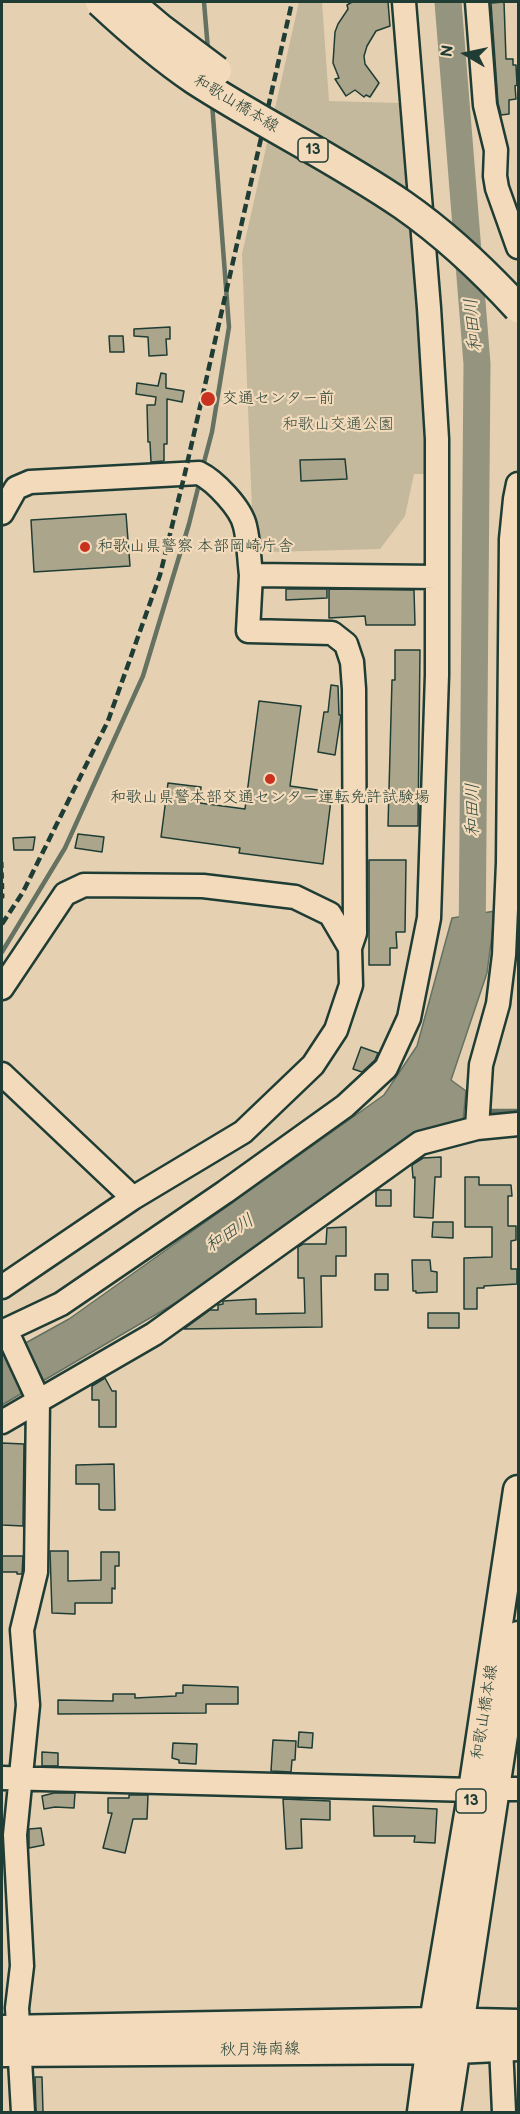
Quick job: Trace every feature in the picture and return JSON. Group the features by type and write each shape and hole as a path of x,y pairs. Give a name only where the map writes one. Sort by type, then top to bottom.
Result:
{"main road":[{"name":"和歌山橋本線","path":"100,2 126,27 196,80 404,206 487,274 519,308"},
{"name":"和歌山橋本線","path":"129,2 205,63 254,95 371,163 441,210 472,235 519,281"},
{"name":"和歌山橋本線","path":"496,1789 519,1490"},
{"name":"和歌山橋本線","path":"422,2112 445,2036 496,1789 519,1636"},
{"name":"秋月海南線","path":"10,2040 445,2036 519,2024"},
{"name":"和歌山橋本線","path":"445,2036 447,2112"},
{"name":"秋月海南線","path":"445,2036 510,2046"}],"street":[{"path":"23,2112 10,2040 22,1966 12,1778 28,1705 22,1630 36,1572 38,1399 5,1333 61,1304 225,1192 345,1106 386,1068 410,1018 429,918 436,675 437,439 429,308 404,2"},
{"path":"477,2 485,105 496,150 497,188 519,247"},
{"path":"2,513 16,488 30,482 199,473 207,477 227,496 245,525 251,575 248,631 332,633 346,644 352,662 355,933 350,948 351,985 336,1030 313,1065 243,1132 133,1198 2,1287"},
{"path":"477,1128 481,1065 498,1004 513,862 511,539 519,484"},
{"path":"251,575 437,577"},
{"path":"2,988 65,894 84,885 203,886 295,897 330,914 350,948"},
{"path":"2,1074 133,1198"},
{"path":"2,1422 38,1399 154,1334 420,1143 477,1128 519,1124"},
{"path":"12,1778 496,1789"},
{"path":"504,2112 510,2046"}],"path":[{"path":"2,862 2,898"}],"green space":[{"name":"和歌山交通公園","path":"299,2 322,2 329,101 399,103 426,407 429,474 414,474 405,516 380,549 269,552 253,535 242,254"}],"water":[{"path":"495,911 487,973 451,1080 466,1091 463,1120 417,1131 189,1295 2,1405 2,1356 69,1319 384,1095 417,1046 452,918"}],"building":[{"path":"352,2 388,2 390,26 376,31 364,56 365,64 379,83 370,97 366,95 364,97 355,90 346,96 335,79 339,78 333,63 335,32 348,9 347,5"},
{"path":"504,2 506,59 513,59 513,65 516,65 517,85 515,86 516,99 509,100 509,114 501,115 498,103 491,3"},
{"path":"170,327 170,339 166,339 167,355 149,356 148,337 134,336 134,329"},
{"path":"109,336 123,336 124,352 110,352"},
{"path":"161,373 166,374 166,388 184,391 182,402 167,399 167,444 164,444 164,461 151,462 147,405 155,405 156,397 136,394 137,383 158,386"},
{"path":"345,459 347,479 301,481 300,460"},
{"path":"126,514 130,566 34,572 31,520"},
{"path":"286,589 327,589 327,598 286,600"},
{"path":"329,589 414,590 415,625 366,625 365,616 329,618"},
{"path":"395,650 420,650 418,826 388,826 392,680 395,680"},
{"path":"331,685 338,686 339,715 341,715 335,755 318,752 324,712 328,712"},
{"path":"259,701 301,706 290,786 332,792 323,864 239,853 240,848 161,837 168,783 201,787 200,803 245,809"},
{"path":"78,834 104,837 102,852 75,848"},
{"path":"35,837 33,850 14,850 13,838"},
{"path":"369,860 406,860 405,932 396,932 397,948 390,948 390,965 369,965"},
{"path":"361,1047 378,1053 375,1060 362,1072 353,1069"},
{"path":"441,1157 441,1177 435,1177 433,1218 414,1217 415,1177 413,1178 412,1165 423,1158"},
{"path":"465,1177 479,1177 479,1185 511,1185 512,1196 508,1196 508,1226 516,1226 516,1240 511,1241 511,1269 517,1269 517,1284 477,1288 477,1309 464,1309 464,1258 492,1257 492,1227 465,1227"},
{"path":"391,1190 391,1206 376,1206 376,1191"},
{"path":"433,1222 453,1222 453,1238 432,1237"},
{"path":"346,1227 346,1256 336,1256 336,1276 321,1276 322,1327 184,1329 210,1310 218,1310 218,1305 223,1304 223,1301 256,1299 256,1314 305,1313 304,1278 298,1278 298,1247 303,1244 326,1244 327,1228"},
{"path":"412,1260 430,1260 431,1271 437,1272 437,1292 416,1293 413,1291"},
{"path":"375,1274 388,1274 388,1290 375,1290"},
{"path":"428,1313 459,1313 459,1328 428,1328"},
{"path":"105,1378 112,1391 116,1391 116,1427 99,1427 99,1400 92,1400 92,1386"},
{"path":"2,1443 24,1444 23,1526 2,1525"},
{"path":"114,1464 115,1510 101,1510 99,1509 99,1484 76,1484 76,1465"},
{"path":"50,1551 68,1551 68,1581 101,1580 101,1552 119,1552 119,1566 115,1566 115,1589 112,1588 112,1603 75,1603 75,1614 52,1613"},
{"path":"2,1556 23,1556 22,1574 2,1572"},
{"path":"183,1685 238,1687 238,1704 206,1704 206,1713 58,1714 58,1700 113,1701 113,1694 135,1694 135,1698 176,1696 176,1693 183,1693"},
{"path":"299,1732 313,1733 312,1748 298,1747"},
{"path":"273,1740 296,1741 295,1760 292,1760 291,1772 271,1771"},
{"path":"173,1743 197,1744 196,1764 179,1763 179,1760 172,1758"},
{"path":"42,1752 58,1753 58,1766 42,1766"},
{"path":"54,1793 75,1793 74,1808 44,1809 42,1796"},
{"path":"129,1795 148,1795 147,1819 133,1819 125,1853 103,1848 112,1813 108,1813 108,1798 129,1798"},
{"path":"283,1799 330,1801 330,1820 301,1819 302,1848 286,1849"},
{"path":"373,1806 437,1809 435,1843 414,1842 415,1836 374,1836"},
{"path":"41,1828 44,1845 29,1848 29,1829"},
{"path":"35,2077 42,2077 43,2112 36,2112"}],"waterway":[{"path":"204,2 208,50"},
{"name":"和田川","path":"448,2 477,364 472,950"},
{"path":"203,466 212,432 229,327 212,103"},
{"path":"2,952 65,848 143,676 200,480"},
{"path":"485,1111 518,1111"}],"railway":[{"path":"2,924 23,892 108,721 160,575 292,2"}],"place":[{"name":"交通センター前","path":"208,399"},
{"name":"和歌山県警察 本部岡崎庁舎","path":"85,547"},
{"name":"和歌山県警本部交通センター運転免許試験場","path":"270,779"}]}
